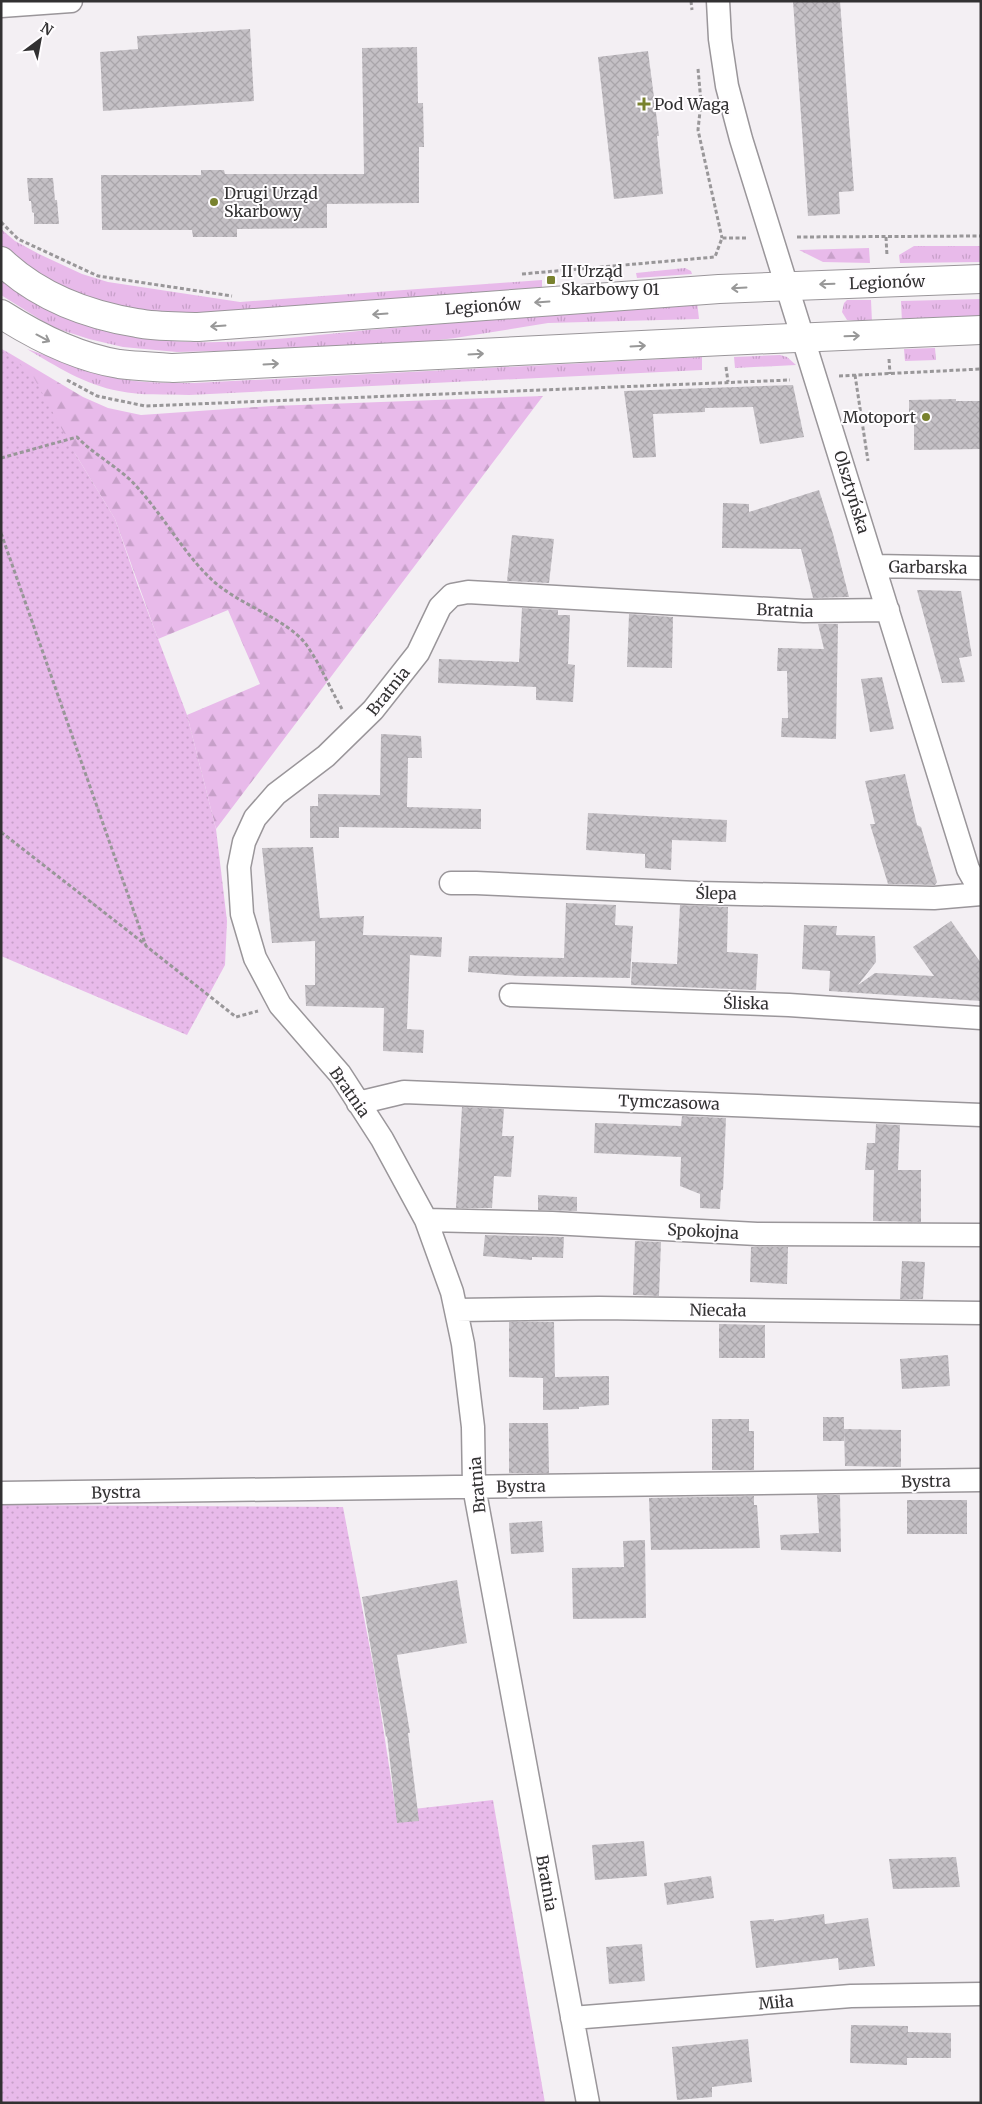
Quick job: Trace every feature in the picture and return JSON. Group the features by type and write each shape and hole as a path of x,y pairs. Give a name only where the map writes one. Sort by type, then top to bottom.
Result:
{"street":[{"path":"1,6 71,1"},
{"name":"Olsztyńska","path":"718,1 720,39 727,86 741,139 968,869 981,893"},
{"name":"Legionów","path":"1,261 50,295 88,312 138,323 198,327 788,286 981,279"},
{"path":"1,314 52,343 87,356 119,364 173,368 981,330"},
{"name":"Garbarska","path":"874,566 981,568"},
{"name":"Bratnia","path":"588,2103 581,2056 572,2018 474,1487 473,1427 463,1344 452,1292 426,1220 382,1139 340,1074 280,1005 255,958 242,914 239,867 244,842 255,818 276,794 326,756 373,710 418,653 440,607 452,595 468,592 804,611 888,610"},
{"name":"Ślepa","path":"451,883 476,882 707,893 934,898 981,893"},
{"name":"Śliska","path":"511,995 789,1004 981,1018"},
{"name":"Tymczasowa","path":"358,1103 404,1092 981,1115"},
{"name":"Spokojna","path":"426,1220 552,1223 756,1234 981,1235"},
{"name":"Niecała","path":"456,1310 599,1308 981,1313"},
{"name":"Bystra","path":"1,1493 981,1480"},
{"name":"Miła","path":"572,2018 851,1996 981,1994"}],"path":[{"path":"691,1 693,20"},
{"path":"518,275 715,257 722,238 698,130 701,102 698,65"},
{"path":"1,222 18,239 98,276 241,298"},
{"path":"792,237 981,236"},
{"path":"886,237 887,264"},
{"path":"722,238 742,238"},
{"path":"849,376 981,369"},
{"path":"63,377 97,396 146,406 791,380"},
{"path":"1,458 77,437 136,486 180,544 212,580 246,604 283,624 304,642 327,679 341,708 356,727"},
{"path":"1,533 146,946"},
{"path":"1,832 236,1017 280,1005"}],"green space":[{"path":"1,229 15,241 39,254 82,274 108,282 240,302 542,280 542,287 262,310 165,314 120,306 69,291 22,263 1,245"},
{"path":"914,246 981,246 981,262 900,263 899,255"},
{"path":"869,248 870,263 823,262 799,250"},
{"path":"685,268 691,271 692,274 637,278 636,273"},
{"path":"1,281 44,306 89,325 121,334 186,342 251,341 697,301 699,319 548,323 455,338 381,347 177,352 123,347 89,339 52,327 1,295"},
{"path":"981,299 981,318 902,323 901,301"},
{"path":"847,300 871,300 872,322 847,320 842,312 844,303"},
{"path":"1,348 33,376 76,455 115,519 138,586 187,715 216,829 227,921 225,965 187,1035 1,956"},
{"path":"935,348 936,360 905,361 904,349"},
{"path":"27,349 108,376 135,381 164,383 702,357 702,370 189,395 136,394 106,388 83,380"},
{"path":"4,350 83,397 108,408 141,415 272,406 543,396 216,829 187,715 260,684 228,610 158,639 115,519 76,455"},
{"path":"780,355 787,357 796,365 735,368 734,357"},
{"path":"1,1505 343,1507 375,1675 396,1811 493,1800 545,2103 1,2103"}],"building":[{"path":"793,1 840,1 854,191 839,192 840,214 808,216"},
{"path":"250,29 254,101 103,111 100,52 138,49 137,36"},
{"path":"417,47 418,103 423,103 424,147 419,147 419,203 327,204 327,228 237,229 237,237 193,237 192,230 102,230 101,175 201,175 201,170 224,170 225,174 364,174 362,48"},
{"path":"648,51 659,136 657,136 663,194 614,199 598,57"},
{"path":"27,178 53,178 59,224 34,224 34,213 32,212 31,201 29,201"},
{"path":"793,385 804,437 760,444 753,407 705,408 705,412 653,414 656,457 633,458 624,391"},
{"path":"956,399 956,401 981,401 981,449 914,450 914,423 909,423 909,400"},
{"path":"819,490 833,534 849,597 813,598 801,549 722,548 723,503 749,504 749,512"},
{"path":"512,535 554,539 549,583 507,581"},
{"path":"917,590 961,591 972,656 959,658 965,682 942,683"},
{"path":"522,608 558,610 558,615 570,615 568,664 575,665 573,702 536,700 536,687 438,683 439,659 519,662"},
{"path":"629,614 673,617 672,668 627,667"},
{"path":"818,624 838,624 836,739 781,737 782,718 788,718 787,671 777,671 778,648 824,649"},
{"path":"882,677 894,729 870,732 861,679"},
{"path":"381,734 421,736 422,758 408,758 407,807 481,809 481,829 339,827 339,838 310,838 310,806 318,806 318,794 380,795"},
{"path":"905,774 917,825 921,827 937,882 935,885 888,884 870,824 875,824 865,781"},
{"path":"588,813 727,820 726,842 672,840 671,870 645,868 645,854 586,850"},
{"path":"313,847 320,918 364,916 363,935 442,937 441,957 410,955 407,1029 424,1030 423,1053 383,1051 384,1008 306,1006 305,985 315,985 315,941 272,943 262,848"},
{"path":"566,903 616,905 615,925 633,926 630,978 521,976 468,972 469,956 564,958"},
{"path":"680,905 728,907 727,952 758,954 756,990 631,985 632,962 677,964"},
{"path":"951,921 981,963 981,1001 829,991 830,971 802,969 804,925 837,926 836,935 875,936 876,962 858,985 875,973 934,976 913,947"},
{"path":"462,1107 504,1109 502,1136 514,1136 511,1177 494,1176 492,1208 456,1208"},
{"path":"682,1116 726,1118 723,1190 721,1190 720,1209 700,1208 700,1194 680,1186 681,1157 594,1153 595,1123 681,1126"},
{"path":"876,1124 900,1125 898,1170 921,1170 921,1222 873,1221 874,1170 865,1170 867,1143 875,1143"},
{"path":"538,1195 577,1197 577,1211 538,1210"},
{"path":"485,1235 564,1237 563,1258 532,1257 532,1260 483,1256"},
{"path":"635,1241 661,1242 659,1296 633,1295"},
{"path":"751,1247 788,1247 787,1284 750,1282"},
{"path":"902,1261 925,1262 923,1299 900,1299"},
{"path":"509,1322 554,1322 555,1377 609,1376 609,1405 579,1407 579,1409 543,1410 543,1378 509,1377"},
{"path":"719,1324 765,1325 765,1358 719,1358"},
{"path":"948,1355 950,1386 902,1389 900,1359"},
{"path":"823,1417 844,1417 844,1441 823,1441"},
{"path":"712,1419 749,1419 749,1431 754,1431 754,1470 712,1470"},
{"path":"509,1423 548,1423 549,1473 509,1473"},
{"path":"844,1429 901,1430 901,1467 845,1466"},
{"path":"817,1495 840,1495 841,1552 781,1550 780,1535 819,1533"},
{"path":"754,1496 754,1505 757,1505 760,1548 651,1550 649,1498"},
{"path":"907,1500 967,1500 967,1534 907,1534"},
{"path":"542,1521 544,1552 511,1554 509,1523"},
{"path":"645,1540 646,1618 573,1619 572,1568 624,1567 623,1541"},
{"path":"457,1580 467,1643 397,1655 410,1733 408,1733 419,1821 397,1823 387,1736 362,1597"},
{"path":"644,1841 647,1876 595,1880 592,1845"},
{"path":"956,1857 960,1887 893,1889 889,1859"},
{"path":"711,1876 714,1898 667,1905 664,1883"},
{"path":"824,1914 825,1924 868,1918 875,1966 839,1970 838,1958 756,1968 750,1921 774,1919 774,1921"},
{"path":"642,1944 645,1981 609,1984 606,1947"},
{"path":"851,2025 908,2026 908,2032 951,2033 951,2058 907,2058 907,2065 850,2063"},
{"path":"748,2039 752,2082 712,2087 712,2097 677,2100 672,2047"}],"place":[{"name":"Pod Wagą","path":"644,104"},
{"name":"Drugi Urząd Skarbowy","path":"214,202"},
{"name":"II Urząd Skarbowy 01","path":"551,280"},
{"name":"Motoport","path":"926,417"}]}
